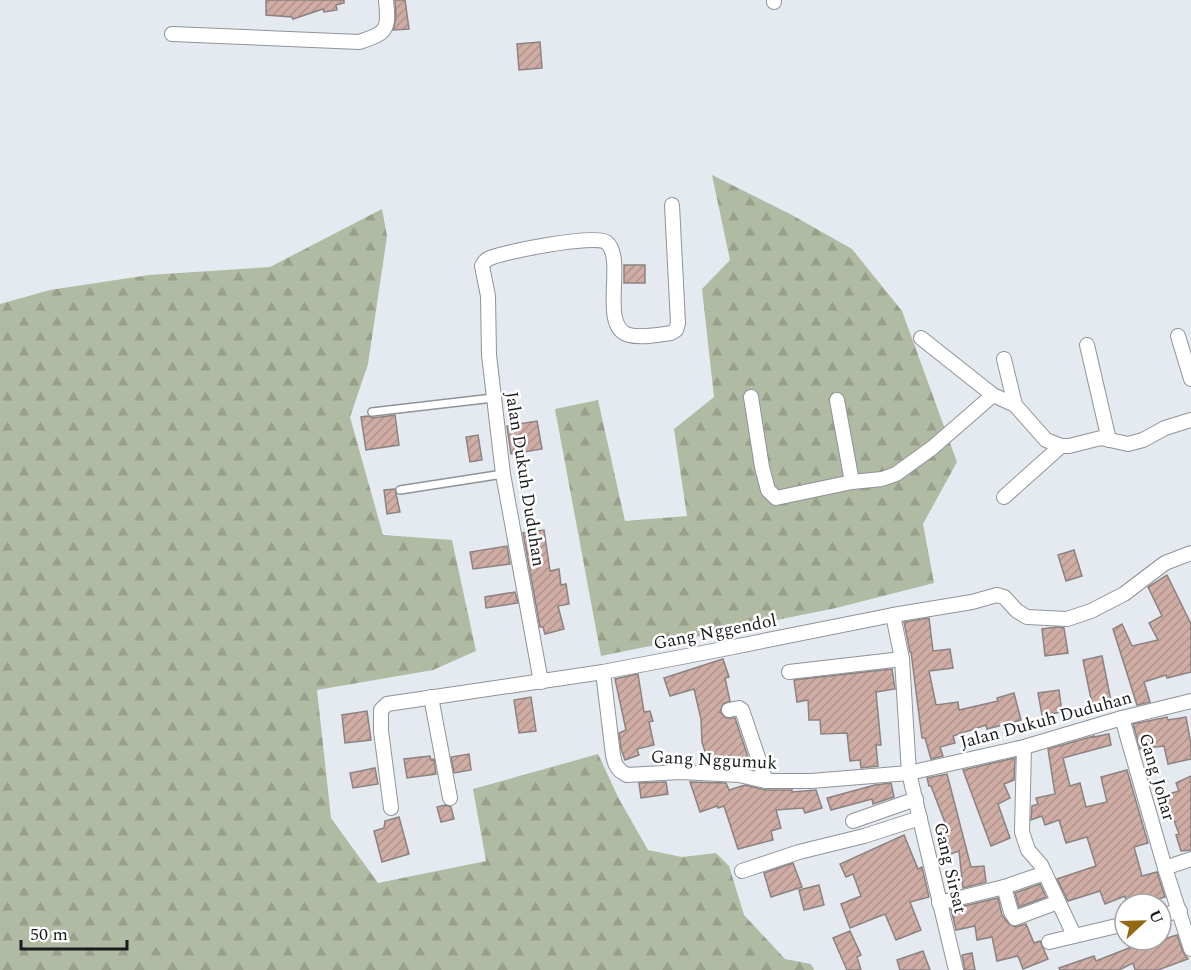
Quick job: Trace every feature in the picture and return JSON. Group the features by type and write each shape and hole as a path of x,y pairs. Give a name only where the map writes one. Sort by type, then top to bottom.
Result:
{"street":[{"path":"172,34 359,42 385,30 388,22 386,0"},
{"name":"Jalan Dukuh Duduhan","path":"541,682 503,474 489,355 489,309 482,266 484,262 492,258 554,244 601,240 607,242 612,252 615,317 621,330 630,335 674,332 678,323 672,205"},
{"path":"1178,336 1191,379"},
{"path":"921,338 993,395 1015,405 1046,440 1061,446 1101,438 1128,444 1191,420"},
{"path":"1087,345 1109,440"},
{"path":"1004,358 1015,405"},
{"path":"751,397 766,483 768,490 776,498 852,482 882,479 896,474 932,448 993,395"},
{"path":"837,400 852,482"},
{"path":"1004,497 1061,446"},
{"name":"Gang Nggendol","path":"391,808 381,731 381,710 387,704 603,672 892,615 972,602 997,595 1004,597 1017,611 1027,616 1067,619 1082,616 1124,594 1165,563 1191,553"},
{"path":"892,615 902,659 909,773"},
{"path":"789,672 902,659"},
{"name":"Gang Nggumuk","path":"603,672 613,755 616,766 627,775 680,772 739,775 766,781 811,781 909,773"},
{"path":"431,697 450,798"},
{"name":"Jalan Dukuh Duduhan","path":"909,773 1024,747 1191,700"},
{"path":"729,710 739,708 742,710 766,781"},
{"name":"Gang Johar","path":"1122,718 1191,949"},
{"path":"1024,747 1022,832 1028,850 1041,865 1074,935"},
{"name":"Gang Sirsat","path":"909,773 956,970"},
{"path":"853,821 916,799"},
{"path":"742,871 920,818"},
{"path":"1165,868 1191,859"},
{"path":"939,903 1004,887 1045,873"},
{"path":"1004,887 1015,918 1058,902"},
{"path":"1173,912 1180,911"},
{"path":"1049,942 1113,927"}],"lane":[{"path":"372,412 493,398"},
{"path":"400,490 503,474"}],"green space":[{"path":"712,175 790,214 852,249 902,311 957,462 923,524 934,583 836,608 601,656 555,409 598,400 625,521 687,516 674,429 714,397 702,289 730,260"},
{"path":"382,209 387,236 368,364 350,417 383,535 452,540 476,651 433,670 317,690 331,818 378,883 486,861 473,789 598,754 619,799 648,850 682,857 716,853 729,866 744,915 785,959 811,964 814,970 0,970 0,304 50,290 149,275 270,267"}],"building":[{"path":"266,0 344,0 344,3 336,5 337,10 324,12 323,9 293,19 292,17 266,15"},
{"path":"395,0 405,0 409,29 393,30 396,18"},
{"path":"540,42 542,68 519,70 517,44"},
{"path":"624,265 645,265 645,283 624,283"},
{"path":"395,415 399,445 366,450 361,417"},
{"path":"537,421 542,449 511,454 507,426"},
{"path":"478,435 482,460 470,462 466,437"},
{"path":"395,489 400,512 387,514 384,490"},
{"path":"544,530 550,571 559,569 561,585 566,584 569,604 558,606 564,629 545,634 543,627 540,627 523,533"},
{"path":"507,546 510,564 473,569 470,552"},
{"path":"1074,550 1082,576 1066,581 1058,555"},
{"path":"1167,575 1191,624 1191,672 1167,678 1166,675 1144,682 1150,702 1137,705 1113,629 1122,624 1132,646 1158,640 1149,623 1162,616 1148,587"},
{"path":"515,592 518,603 486,608 485,597"},
{"path":"929,618 933,651 950,649 953,668 929,671 936,705 958,702 959,710 998,701 997,698 1014,693 1021,720 987,729 986,725 953,736 955,743 940,747 943,756 931,759 925,738 922,738 911,652 904,622"},
{"path":"1064,628 1068,653 1045,656 1042,629"},
{"path":"1102,656 1111,701 1092,704 1083,660"},
{"path":"723,659 729,677 725,678 730,701 723,704 720,712 726,718 735,718 748,757 719,765 709,764 702,742 701,719 694,689 670,696 664,678"},
{"path":"892,669 895,689 876,692 881,745 876,745 878,766 861,768 860,760 850,761 847,733 821,734 820,720 809,720 808,700 797,702 794,680"},
{"path":"638,674 644,712 650,711 653,721 649,722 654,745 637,749 639,755 625,760 619,733 626,730 615,679"},
{"path":"1059,690 1062,712 1042,715 1038,693"},
{"path":"531,697 536,731 519,733 514,700"},
{"path":"367,711 371,740 345,743 342,715"},
{"path":"1167,717 1168,720 1186,717 1191,759 1168,764 1164,746 1140,749 1133,724"},
{"path":"1109,734 1111,745 1063,758 1070,786 1080,783 1086,807 1107,802 1101,777 1127,770 1148,843 1134,847 1142,876 1157,872 1163,892 1113,892 1113,901 1105,904 1100,891 1068,901 1057,879 1096,866 1087,837 1066,843 1059,820 1045,825 1042,816 1031,820 1032,806 1038,804 1036,798 1055,794 1048,749"},
{"path":"469,754 471,770 454,773 451,757"},
{"path":"430,756 431,760 434,759 436,774 407,778 404,759"},
{"path":"1015,758 1014,780 1004,784 1010,798 998,804 1010,838 991,846 963,770"},
{"path":"375,768 378,784 353,788 350,773"},
{"path":"947,774 971,867 984,866 986,882 963,888 959,851 950,854 940,826 946,825 927,778"},
{"path":"1191,776 1191,850 1181,851 1176,835 1179,834 1165,795 1179,791 1176,783"},
{"path":"666,782 668,794 641,798 639,783"},
{"path":"690,782 726,783 729,790 745,785 765,790 792,790 792,792 816,790 822,808 805,813 803,808 776,810 781,828 771,831 773,840 738,849 724,806 700,812"},
{"path":"891,783 894,797 873,804 872,799 831,810 827,798"},
{"path":"445,805 451,807 454,819 441,822 437,807"},
{"path":"399,817 409,854 382,862 374,831 384,828 385,821"},
{"path":"904,835 918,869 922,867 929,897 910,902 921,930 896,940 885,914 850,928 841,904 861,896 853,874 846,877 840,864"},
{"path":"793,863 802,887 771,897 764,873"},
{"path":"1040,884 1046,897 1019,907 1015,893"},
{"path":"819,885 824,905 804,910 799,890"},
{"path":"998,898 1002,915 1008,923 1015,927 1026,924 1034,943 1040,941 1048,959 1023,969 1018,956 997,961 992,937 977,940 975,926 956,930 951,909"},
{"path":"850,931 861,955 857,957 861,970 847,970 833,938"},
{"path":"1177,935 1188,959 1158,970 1135,970 1133,963 1119,970 1060,970 1059,968 1094,956 1096,961 1119,952 1173,952 1173,936"},
{"path":"923,951 930,970 900,970 897,960"},
{"path":"972,953 975,970 965,970 962,955"}]}
